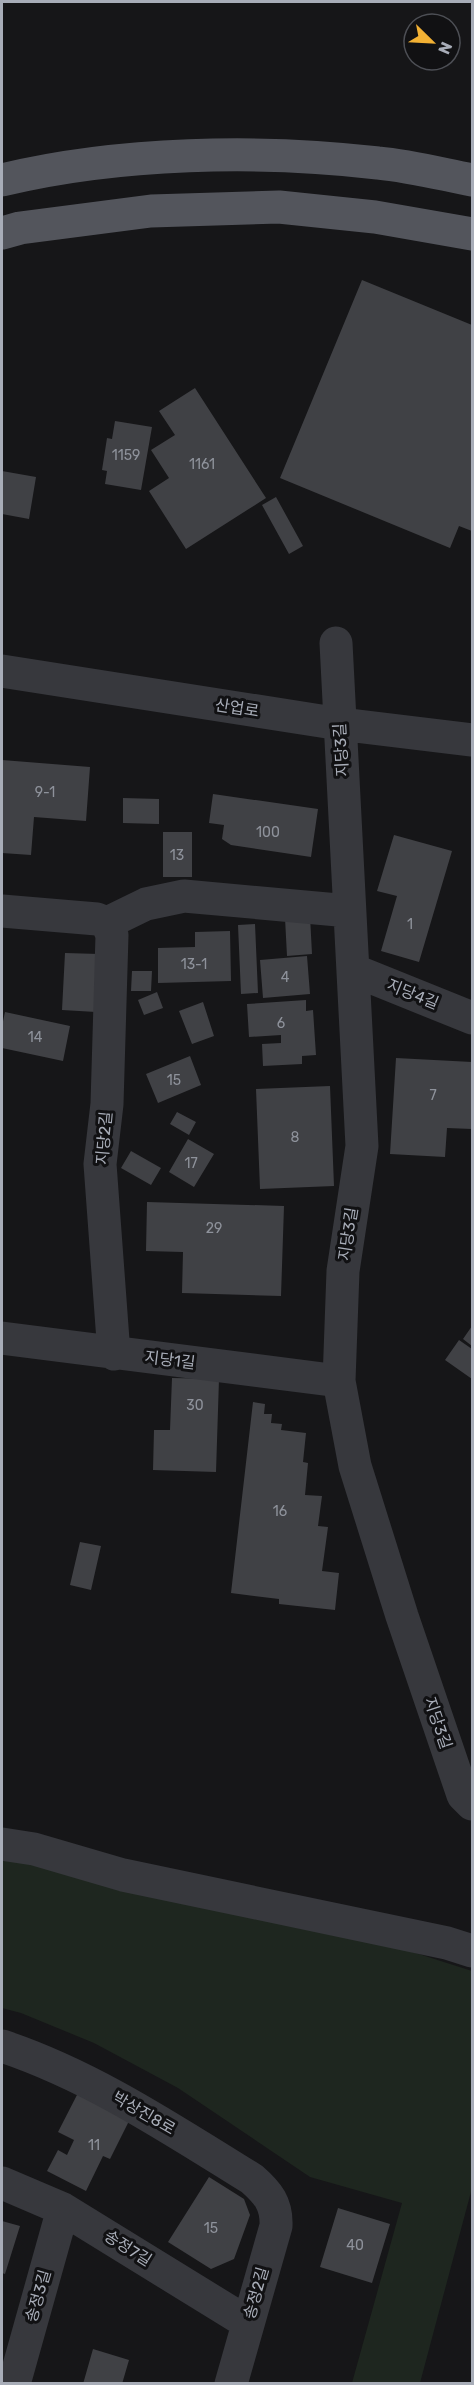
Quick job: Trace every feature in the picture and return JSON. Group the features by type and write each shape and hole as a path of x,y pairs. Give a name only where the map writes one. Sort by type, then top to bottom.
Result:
{"main road":[{"path":"2,180 41,170 150,158 237,154 379,163 472,180"},
{"path":"2,233 20,228 151,211 279,207 375,218 472,234"}],"street":[{"name":"지당3길","path":"336,643 362,1146 343,1270 339,1381 356,1466 402,1616 461,1762 463,1795 472,1804"},
{"name":"산업로","path":"2,671 340,724 472,740"},
{"path":"2,912 97,919 107,923 146,904 184,896 350,910"},
{"name":"지당2길","path":"107,923 112,935 108,1104 100,1164 114,1354"},
{"name":"지당4길","path":"353,970 472,1018"},
{"name":"지당1길","path":"2,1338 339,1381"},
{"path":"2,1844 34,1849 123,1875 447,1942 472,1951"},
{"name":"박상진8로","path":"2,2046 40,2059 148,2114 252,2179 266,2191 273,2203"},
{"name":"송정7길","path":"2,2183 63,2209 248,2323"},
{"name":"송정2길","path":"231,2384 276,2226 273,2203"},
{"name":"송정3길","path":"14,2384 63,2209"}],"shaded area":[{"path":"2,1856 400,1948 472,1971 472,2188 420,2383 352,2383 402,2203 310,2177 178,2088 94,2043 21,2013 2,2008"}],"building":[{"path":"362,280 472,325 472,531 459,526 450,548 280,478"},
{"path":"195,388 266,498 186,549 149,491 169,478 151,450 175,435 159,411"},
{"path":"115,421 152,427 141,490 105,484 107,471 102,470 107,438 112,439"},
{"path":"2,471 36,477 29,519 2,514"},
{"path":"276,497 303,546 289,554 262,505"},
{"path":"2,760 90,767 86,821 34,817 31,855 2,853"},
{"path":"213,794 318,809 311,857 231,845 222,839 224,825 209,823"},
{"path":"123,798 159,799 159,824 123,823"},
{"path":"163,832 192,832 192,877 163,877"},
{"path":"394,835 452,851 419,962 381,951 397,896 377,891"},
{"path":"310,916 312,954 287,956 285,918"},
{"path":"255,924 258,993 241,994 238,925"},
{"path":"230,931 231,981 158,983 158,948 195,947 195,932"},
{"path":"65,953 99,954 96,1012 62,1010"},
{"path":"307,956 310,994 263,998 260,960"},
{"path":"132,971 152,971 151,991 131,991"},
{"path":"157,992 163,1008 144,1015 138,1000"},
{"path":"306,1000 306,1011 313,1010 316,1055 302,1056 302,1064 263,1066 262,1044 281,1043 281,1035 249,1037 247,1004"},
{"path":"203,1002 214,1036 192,1044 179,1011"},
{"path":"5,1012 70,1026 63,1061 2,1048 2,1026"},
{"path":"190,1056 201,1085 158,1103 146,1074"},
{"path":"396,1058 472,1062 472,1129 447,1128 445,1157 390,1154"},
{"path":"330,1086 334,1186 260,1189 256,1089"},
{"path":"177,1112 196,1122 189,1135 170,1124"},
{"path":"188,1139 214,1154 194,1187 169,1172"},
{"path":"131,1151 161,1168 151,1185 121,1168"},
{"path":"147,1202 284,1206 281,1296 182,1293 183,1252 146,1251"},
{"path":"472,1326 472,1346 463,1339"},
{"path":"459,1340 472,1349 472,1379 445,1360"},
{"path":"172,1378 219,1379 216,1472 153,1470 154,1430 170,1430"},
{"path":"253,1402 265,1404 264,1414 272,1414 271,1423 282,1424 281,1430 306,1433 303,1462 308,1463 305,1495 322,1496 318,1526 328,1527 322,1571 339,1573 335,1610 279,1604 279,1599 231,1593"},
{"path":"80,1542 101,1546 91,1590 70,1585"},
{"path":"78,2093 130,2119 110,2159 103,2156 86,2191 47,2171 58,2150 67,2155 74,2140 58,2132"},
{"path":"209,2177 244,2199 250,2215 234,2259 211,2269 168,2242"},
{"path":"338,2208 390,2224 372,2283 320,2267"},
{"path":"2,2221 20,2226 5,2274 2,2273"},
{"path":"93,2349 129,2360 122,2384 83,2384"}]}
